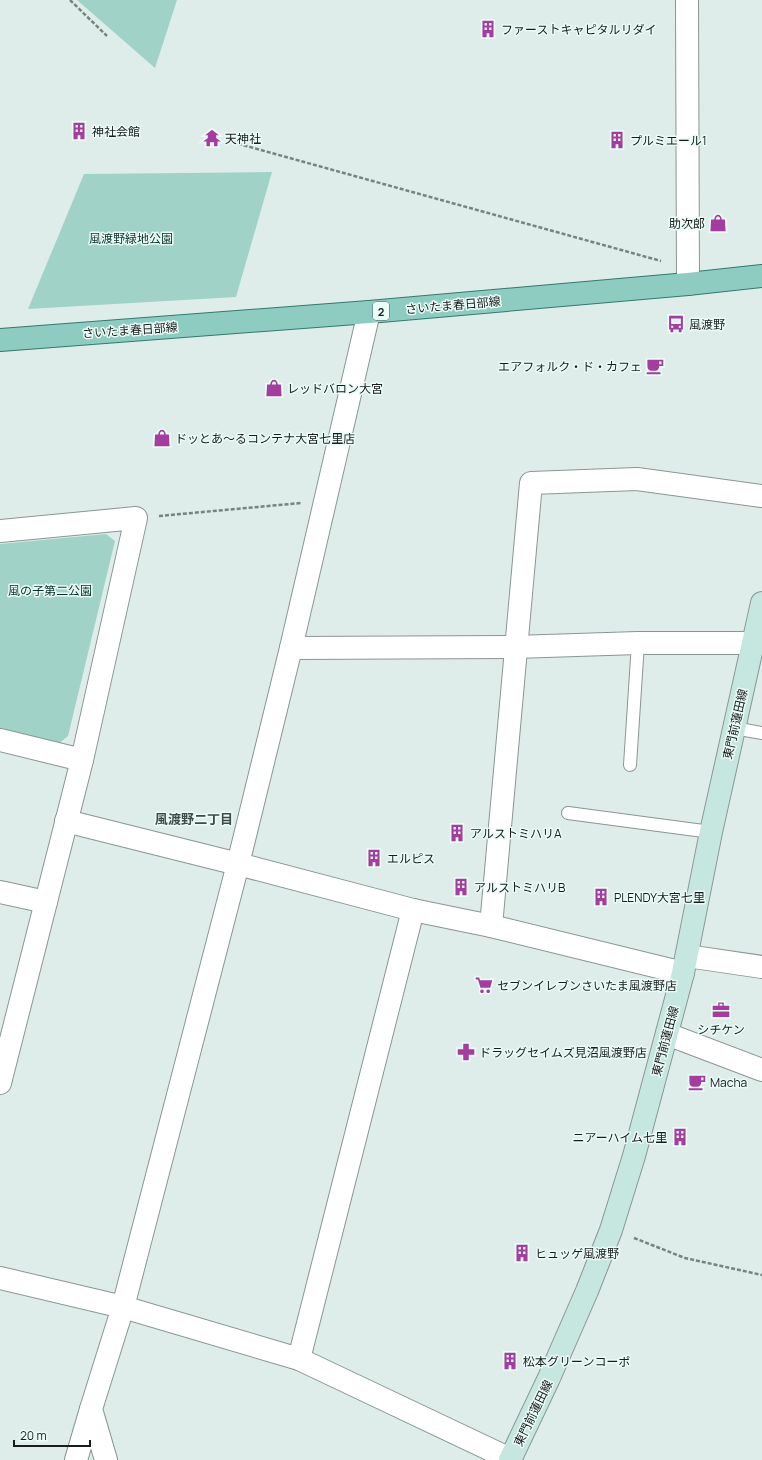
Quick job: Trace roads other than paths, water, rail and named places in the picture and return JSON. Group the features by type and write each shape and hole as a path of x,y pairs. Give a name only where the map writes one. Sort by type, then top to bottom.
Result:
{"main road":[{"name":"さいたま春日部線","path":"0,340 368,312 688,276 762,276"},
{"name":"東門前蓮田線","path":"511,1460 549,1378 611,1230 634,1156 685,964 711,832 762,604"}],"street":[{"path":"687,0 688,276"},
{"path":"76,1460 123,1307 238,864 326,500 368,312"},
{"path":"491,926 515,646 531,483 637,479 762,496"},
{"path":"0,531 136,518 82,760 46,902 5,1042 0,1083"},
{"path":"291,648 515,646 638,643 753,643"},
{"path":"0,740 82,760"},
{"path":"66,821 413,910 685,964 762,967"},
{"path":"0,892 46,902"},
{"path":"299,1359 413,910"},
{"path":"667,1034 762,1070"},
{"path":"0,1278 123,1307 299,1359 511,1460"},
{"path":"91,1409 106,1460"}],"lane":[{"path":"630,765 638,643"},
{"path":"734,728 762,733"},
{"path":"568,813 711,832"}],"place":[{"name":"ファーストキャピタルリダイ","path":"488,29"},
{"name":"神社会館","path":"79,131"},
{"name":"天神社","path":"212,138"},
{"name":"プルミエール1","path":"617,140"},
{"name":"助次郎","path":"718,223"},
{"name":"風渡野","path":"676,324"},
{"name":"エアフォルク・ド・カフェ","path":"655,366"},
{"name":"レッドバロン大宮","path":"274,388"},
{"name":"ドッとあ～るコンテナ大宮七里店","path":"162,438"},
{"name":"アルストミハリA","path":"457,833"},
{"name":"エルピス","path":"374,858"},
{"name":"アルストミハリB","path":"461,887"},
{"name":"PLENDY大宮七里","path":"601,897"},
{"name":"セブンイレブンさいたま風渡野店","path":"484,985"},
{"name":"シチケン","path":"721,1010"},
{"name":"ドラッグセイムズ見沼風渡野店","path":"466,1052"},
{"name":"Macha","path":"697,1082"},
{"name":"ニアーハイム七里","path":"680,1137"},
{"name":"ヒュッゲ風渡野","path":"522,1253"},
{"name":"松本グリーンコーポ","path":"510,1361"}],"district":[{"name":"風渡野二丁目","path":"194,819"}],"park label":[{"name":"風渡野緑地公園","path":"131,238"},
{"name":"風の子第二公園","path":"50,590"}]}
